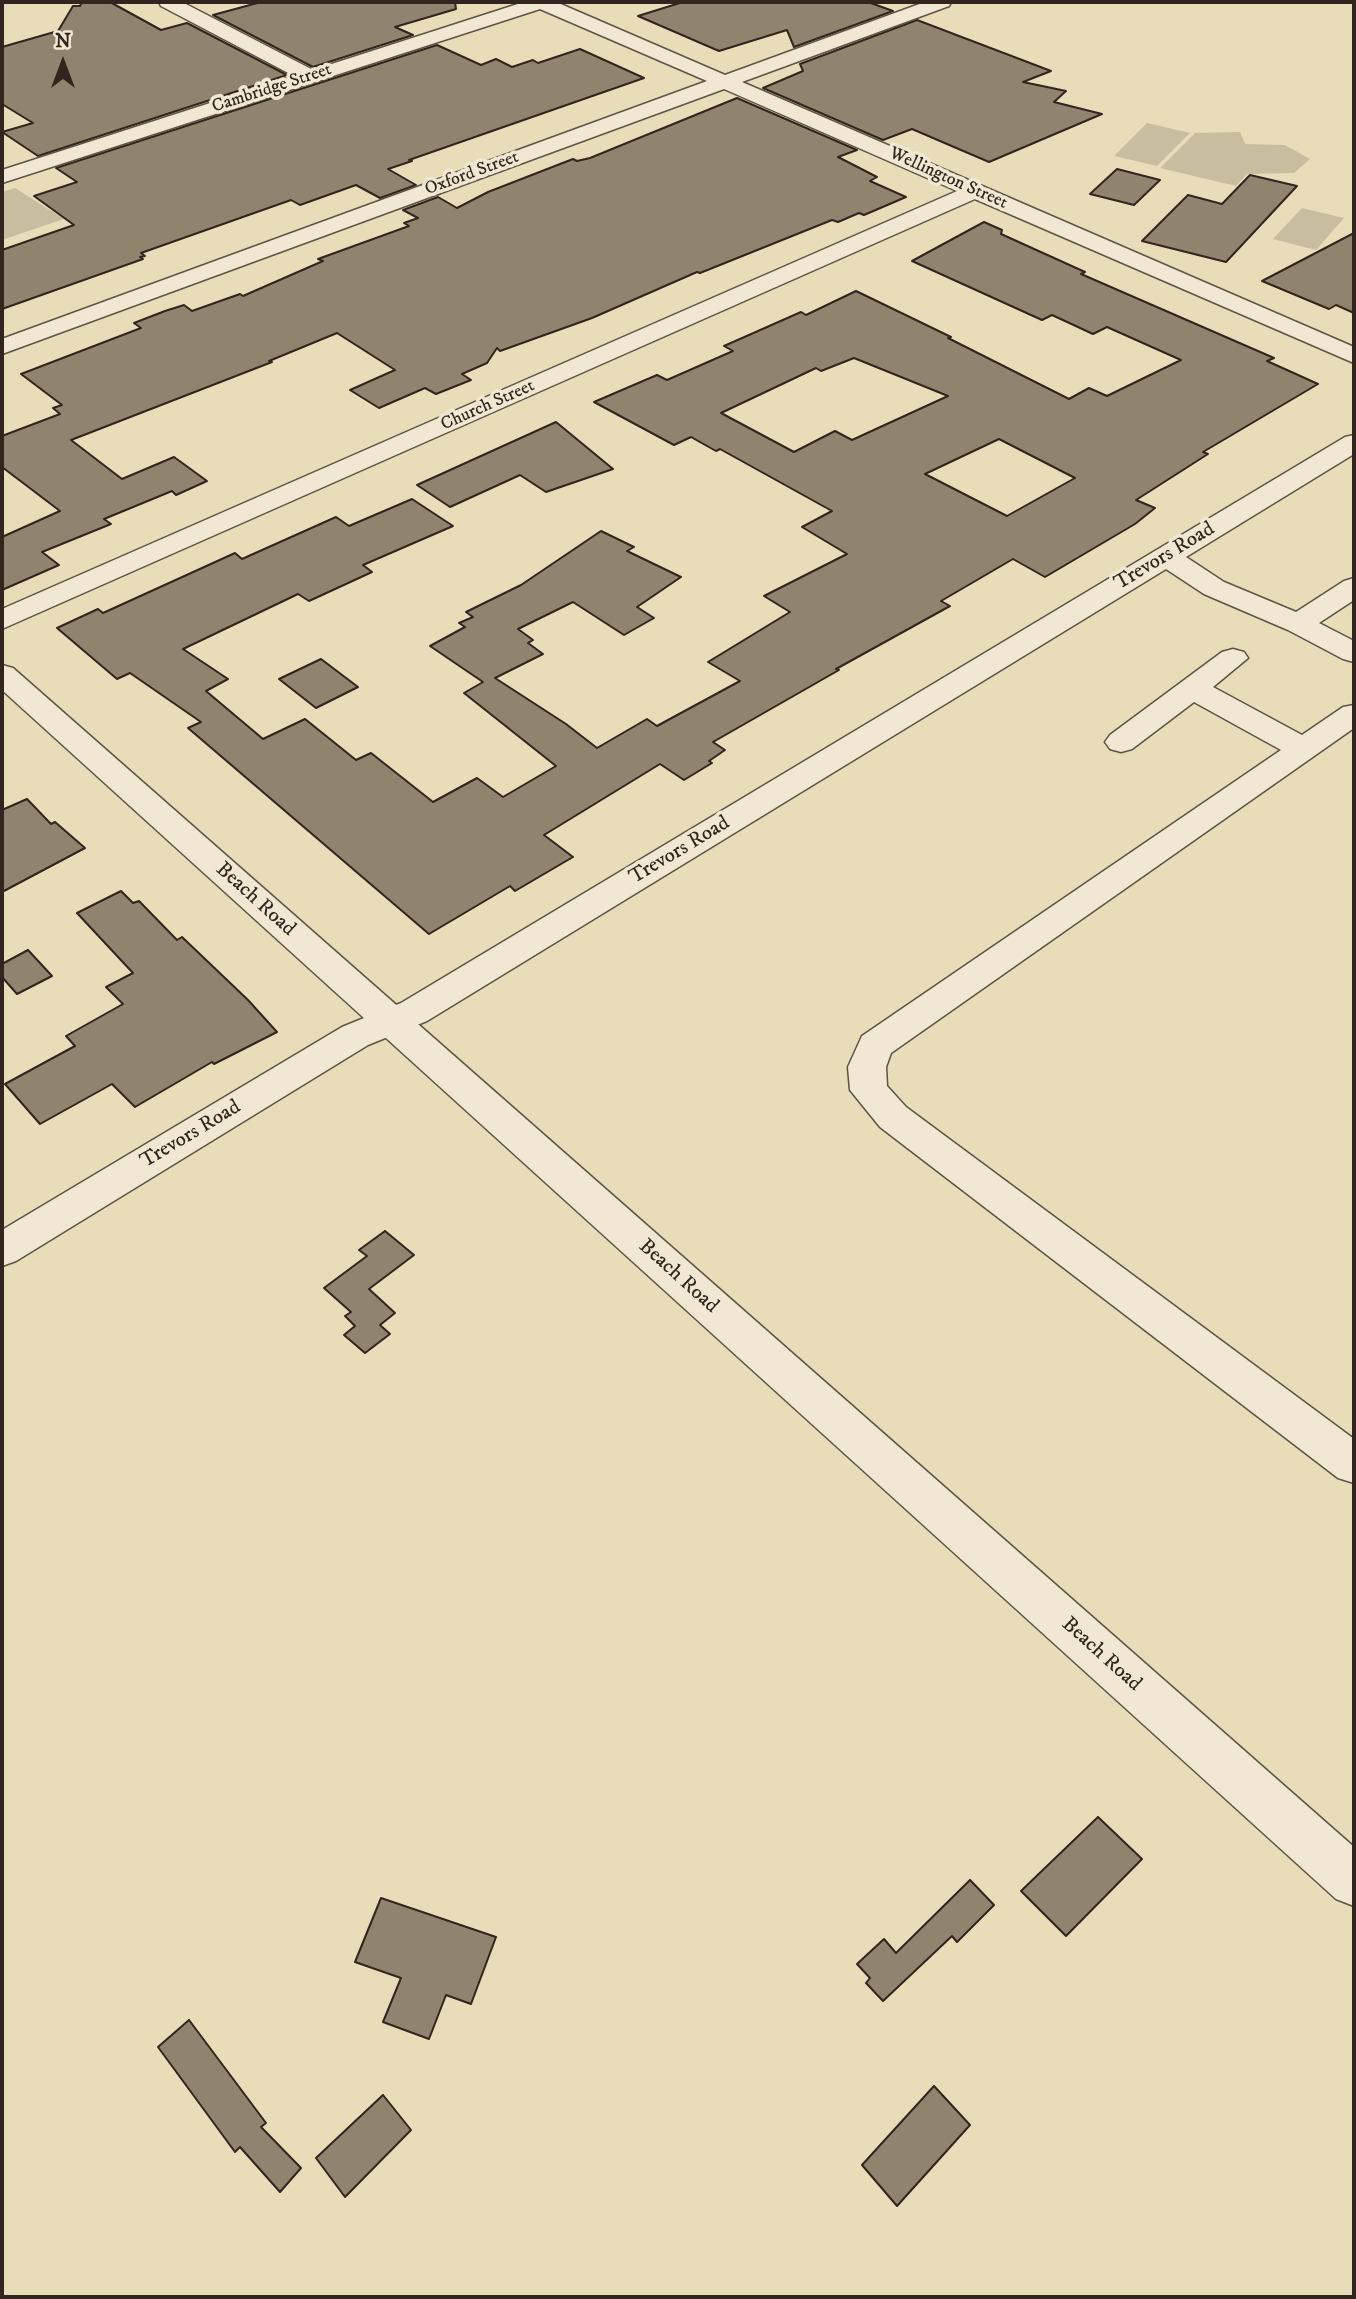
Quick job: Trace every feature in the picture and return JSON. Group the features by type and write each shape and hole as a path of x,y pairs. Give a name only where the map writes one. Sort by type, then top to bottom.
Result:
{"street":[{"path":"168,2 310,76"},
{"name":"Wellington Street","path":"541,2 1354,356"},
{"name":"Cambridge Street","path":"2,177 541,2"},
{"name":"Oxford Street","path":"2,347 942,2"},
{"name":"Church Street","path":"2,621 975,191"},
{"name":"Trevors Road","path":"2,1250 355,1036 426,1004 1354,443"},
{"path":"1166,557 1194,577 1226,594 1298,624 1354,653"},
{"path":"1298,624 1354,587"},
{"path":"1121,741 1233,658"},
{"name":"Beach Road","path":"2,674 391,1021 1348,1864"},
{"path":"1193,689 1304,749"},
{"path":"1354,714 875,1045 867,1067 869,1090 893,1117 1354,1464"}],"shaded area":[{"path":"1147,123 1190,133 1157,166 1114,156"},
{"path":"1240,132 1245,144 1285,145 1310,159 1294,173 1247,174 1236,186 1160,168 1195,133"},
{"path":"15,188 64,219 2,240 2,192"},
{"path":"1302,208 1344,218 1316,250 1273,239"}],"building":[{"path":"82,2 110,2 161,30 187,23 287,75 38,156 2,132 33,123 2,104 2,47 58,31 73,6 80,6"},
{"path":"261,2 455,2 456,9 395,27 413,35 313,67 213,15"},
{"path":"683,2 868,2 893,11 794,47 787,30 719,51 638,16"},
{"path":"917,20 1051,71 1023,82 1066,91 1054,102 1102,114 989,162 912,129 883,140 763,88 803,71 800,64"},
{"path":"437,45 481,65 496,59 512,67 533,60 538,63 580,49 644,78 388,169 416,185 380,198 356,185 300,205 291,200 141,253 145,256 140,257 143,259 2,309 2,250 74,225 34,196 77,182 56,168"},
{"path":"737,98 857,150 838,157 877,177 870,181 906,197 864,215 859,213 838,222 832,220 697,272 592,318 500,351 497,348 487,363 462,374 471,380 436,394 425,388 379,408 350,390 395,370 337,333 269,361 272,362 71,440 122,479 174,457 207,481 176,495 172,491 104,519 111,524 42,552 59,565 2,590 2,537 60,511 2,467 2,436 60,414 53,408 62,405 21,374 141,328 134,323 165,311 184,305 192,311 240,294 243,296 323,261 318,259 409,226 404,223 418,218 403,210 438,197 457,208 488,192 573,159 577,161 590,158"},
{"path":"1117,169 1160,180 1134,205 1090,194"},
{"path":"1250,175 1297,186 1226,262 1142,241 1188,195 1222,204"},
{"path":"984,222 1002,230 1001,234 1085,272 1081,274 1274,358 1267,361 1318,384 1203,452 1208,454 1136,500 1155,508 1135,524 1045,577 1013,559 941,601 950,606 713,742 725,750 709,761 712,763 684,780 660,764 544,835 573,857 515,891 510,886 429,934 188,728 201,722 130,673 117,679 57,628 98,609 103,613 235,553 242,559 336,517 349,526 412,499 453,526 363,565 372,572 309,601 298,594 183,649 228,679 206,691 263,739 305,719 356,760 371,753 433,802 477,778 503,797 556,766 464,693 483,682 430,646 465,627 459,623 473,617 466,612 521,585 601,531 634,547 627,551 681,577 637,607 654,618 624,635 573,602 518,629 533,640 528,643 543,654 495,678 566,724 597,748 647,719 657,726 740,681 708,662 790,612 764,596 847,554 802,527 832,511 720,449 716,451 691,437 674,445 594,402 657,375 667,380 733,351 724,346 801,312 806,315 856,291 1069,399 1089,388 1107,396 1181,360 1107,327 1093,334 1052,315 1042,320 912,261","holes":["854,358 948,396 852,440 835,431 794,452 721,413 816,368 821,371","999,439 1075,478 1007,516 925,474"]},
{"path":"1354,233 1354,313 1336,305 1329,309 1262,281"},
{"path":"556,422 613,469 546,492 520,475 450,507 417,485"},
{"path":"321,659 358,687 316,708 279,679"},
{"path":"27,799 51,824 55,822 85,848 2,892 2,810"},
{"path":"121,891 133,903 139,901 177,940 182,937 248,1000 277,1032 214,1064 212,1062 135,1107 112,1084 40,1124 5,1084 75,1046 66,1036 123,1004 106,987 133,973 77,913"},
{"path":"28,950 52,976 17,994 2,977 2,964"},
{"path":"385,1231 414,1255 369,1289 395,1313 380,1325 390,1334 365,1353 344,1335 355,1326 345,1316 351,1312 324,1288 367,1256 359,1250"},
{"path":"1098,1817 1142,1859 1066,1936 1021,1891"},
{"path":"970,1880 994,1905 957,1942 952,1936 883,2001 866,1983 870,1978 857,1964 884,1939 896,1953"},
{"path":"381,1898 496,1937 471,2004 446,1995 429,2039 383,2022 401,1978 355,1962"},
{"path":"189,2020 266,2123 261,2127 301,2168 280,2192 240,2147 235,2152 158,2047"},
{"path":"934,2086 970,2125 897,2206 862,2165"},
{"path":"383,2095 411,2130 345,2197 316,2158"}]}
